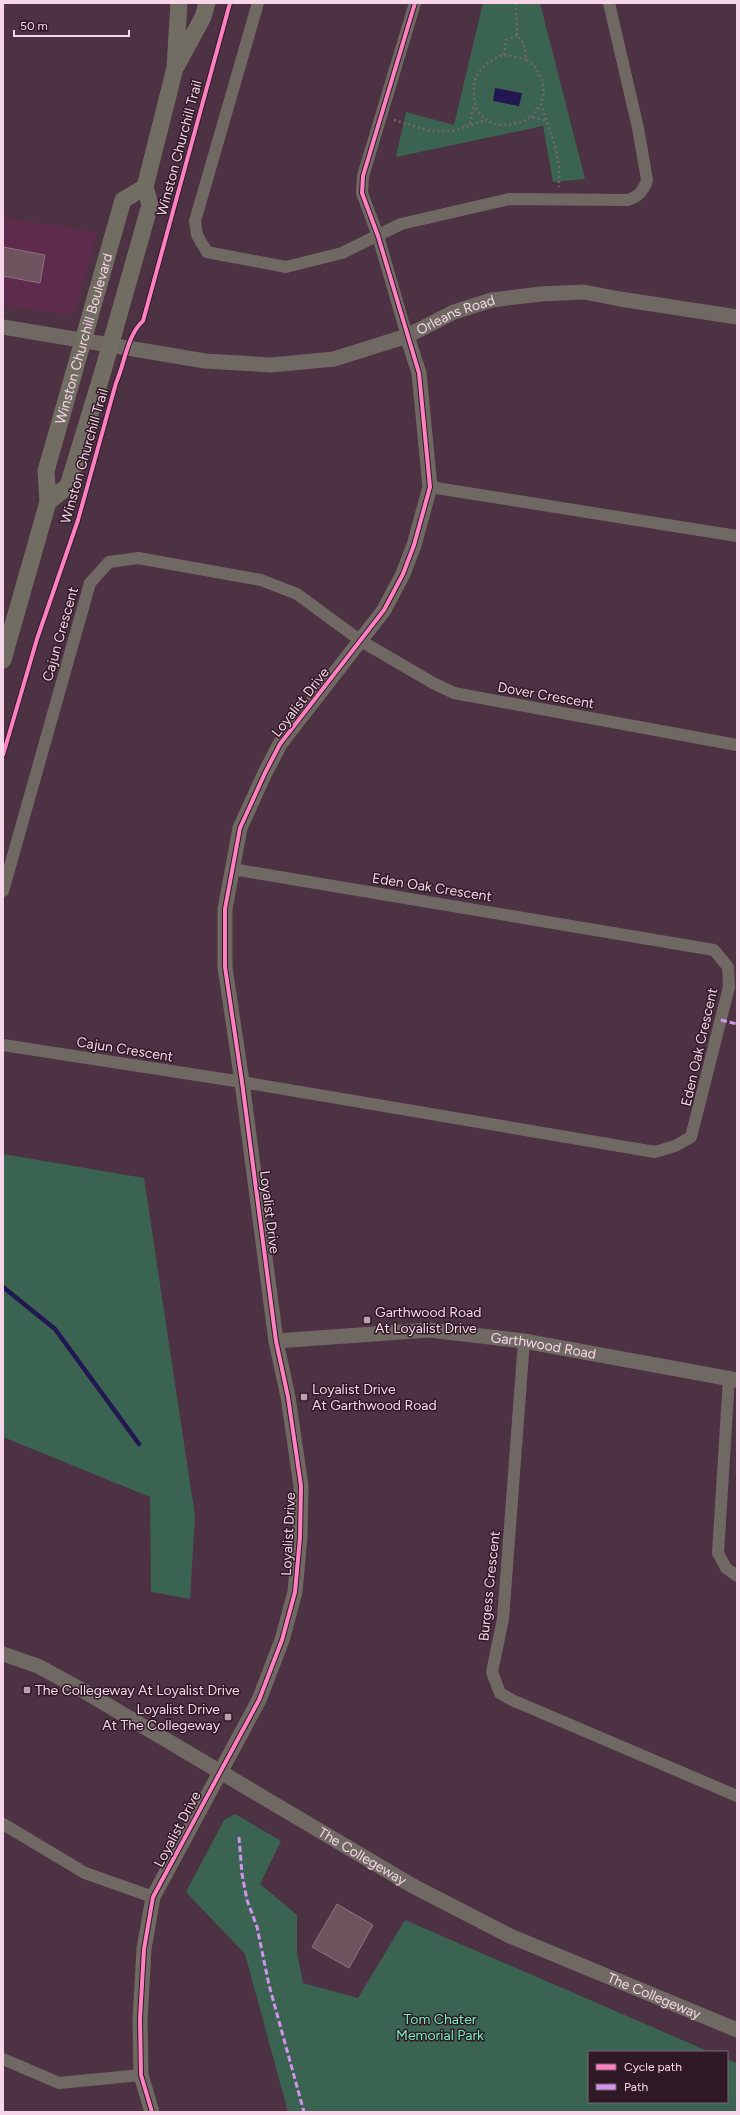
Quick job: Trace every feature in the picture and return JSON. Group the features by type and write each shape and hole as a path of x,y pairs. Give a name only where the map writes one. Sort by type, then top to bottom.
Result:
{"main road":[{"name":"Winston Churchill Boulevard","path":"48,502 68,486 150,205 145,187 175,68 179,3"},
{"name":"Winston Churchill Boulevard","path":"175,68 203,17 207,3"},
{"name":"Winston Churchill Boulevard","path":"3,660 48,502 46,471 123,200 145,187"}],"street":[{"path":"258,3 195,220 197,235 207,252 286,267 342,253 401,224 509,199 628,200 641,193 647,180 638,128 609,3"},
{"path":"407,336 378,236 362,193 362,176 415,3"},
{"name":"Orleans Road","path":"3,327 205,361 271,365 334,359 407,336 454,312 492,300 541,294 584,292 737,317"},
{"name":"Loyalist Drive","path":"152,2112 141,2075 140,2019 144,1949 153,1897 259,1700 282,1640 295,1592 300,1537 301,1486 288,1397 276,1341 242,1082 225,967 225,909 240,828 280,744 384,610 403,574 414,545 430,487 419,373 407,336"},
{"path":"430,487 737,536"},
{"name":"Cajun Crescent","path":"3,891 90,583 109,562 138,558 261,580 297,594 361,641"},
{"name":"Dover Crescent","path":"361,641 433,683 454,693 737,745"},
{"name":"Eden Oak Crescent","path":"232,869 714,950 728,966 729,987 691,1137 675,1146 655,1152 242,1082"},
{"name":"Cajun Crescent","path":"3,1045 242,1082"},
{"name":"Garthwood Road","path":"276,1341 429,1330 524,1341 733,1379"},
{"name":"Burgess Crescent","path":"524,1341 502,1619 492,1672 495,1683 500,1693 512,1700 737,1796"},
{"path":"733,1379 718,1553 726,1568 737,1576"},
{"name":"The Collegeway","path":"3,1654 18,1658 57,1676 413,1886 510,1936 737,2030"},
{"path":"3,1824 85,1873 153,1897"},
{"path":"3,2059 59,2083 141,2075"}],"path":[{"path":"516,3 517,36 524,43 526,59"},
{"path":"504,55 506,40 517,36"},
{"path":"470,124 474,106 474,82 478,72 491,60 504,55 526,59 536,68 542,80 544,92 541,104 531,118 520,124 509,126 497,125 486,120 474,106"},
{"path":"541,104 559,166 558,199"},
{"path":"381,116 430,131 453,131 470,124 486,120"},
{"path":"531,118 547,121"}],"shaded area":[{"path":"495,88 522,93 519,106 493,101"},
{"path":"3,218 97,232 75,311 68,315 3,305"}],"green space":[{"path":"483,3 540,3 585,179 553,182 543,126 396,157 406,112 454,125"},
{"path":"3,1154 144,1178 195,1516 190,1599 151,1592 150,1497 3,1437"},
{"name":"Tom Chater Memorial Park","path":"235,1814 281,1841 260,1884 297,1915 297,1953 303,1983 358,1998 405,1920 708,2051 588,2051 588,2103 728,2103 728,2059 737,2063 737,2112 288,2112 245,1954 186,1892 224,1820"}],"building":[{"path":"3,247 45,255 40,283 3,276"},
{"path":"337,1904 373,1925 349,1968 312,1947"}],"waterway":[{"path":"3,1287 55,1329 139,1444"}],"marked path":[{"path":"721,1020 737,1024"},
{"path":"239,1837 242,1874 247,1900 257,1927 269,1985 304,2112"}],"cycle path":[{"name":"Winston Churchill Trail","path":"3,755 37,639 78,520 116,383 133,334 143,321 230,3"},
{"path":"152,2112 141,2075 140,2019 144,1949 153,1897 259,1700 282,1640 295,1592 300,1537 301,1486 288,1397 276,1341 242,1082 225,967 225,909 240,828 265,773 280,744 384,610 403,574 414,545 430,487 419,373 378,236 362,193 363,176 415,3"}],"place":[{"name":"Garthwood Road At Loyalist Drive","path":"367,1320"},
{"name":"Loyalist Drive At Garthwood Road","path":"304,1397"},
{"name":"The Collegeway At Loyalist Drive","path":"27,1690"},
{"name":"Loyalist Drive At The Collegeway","path":"228,1717"}]}
